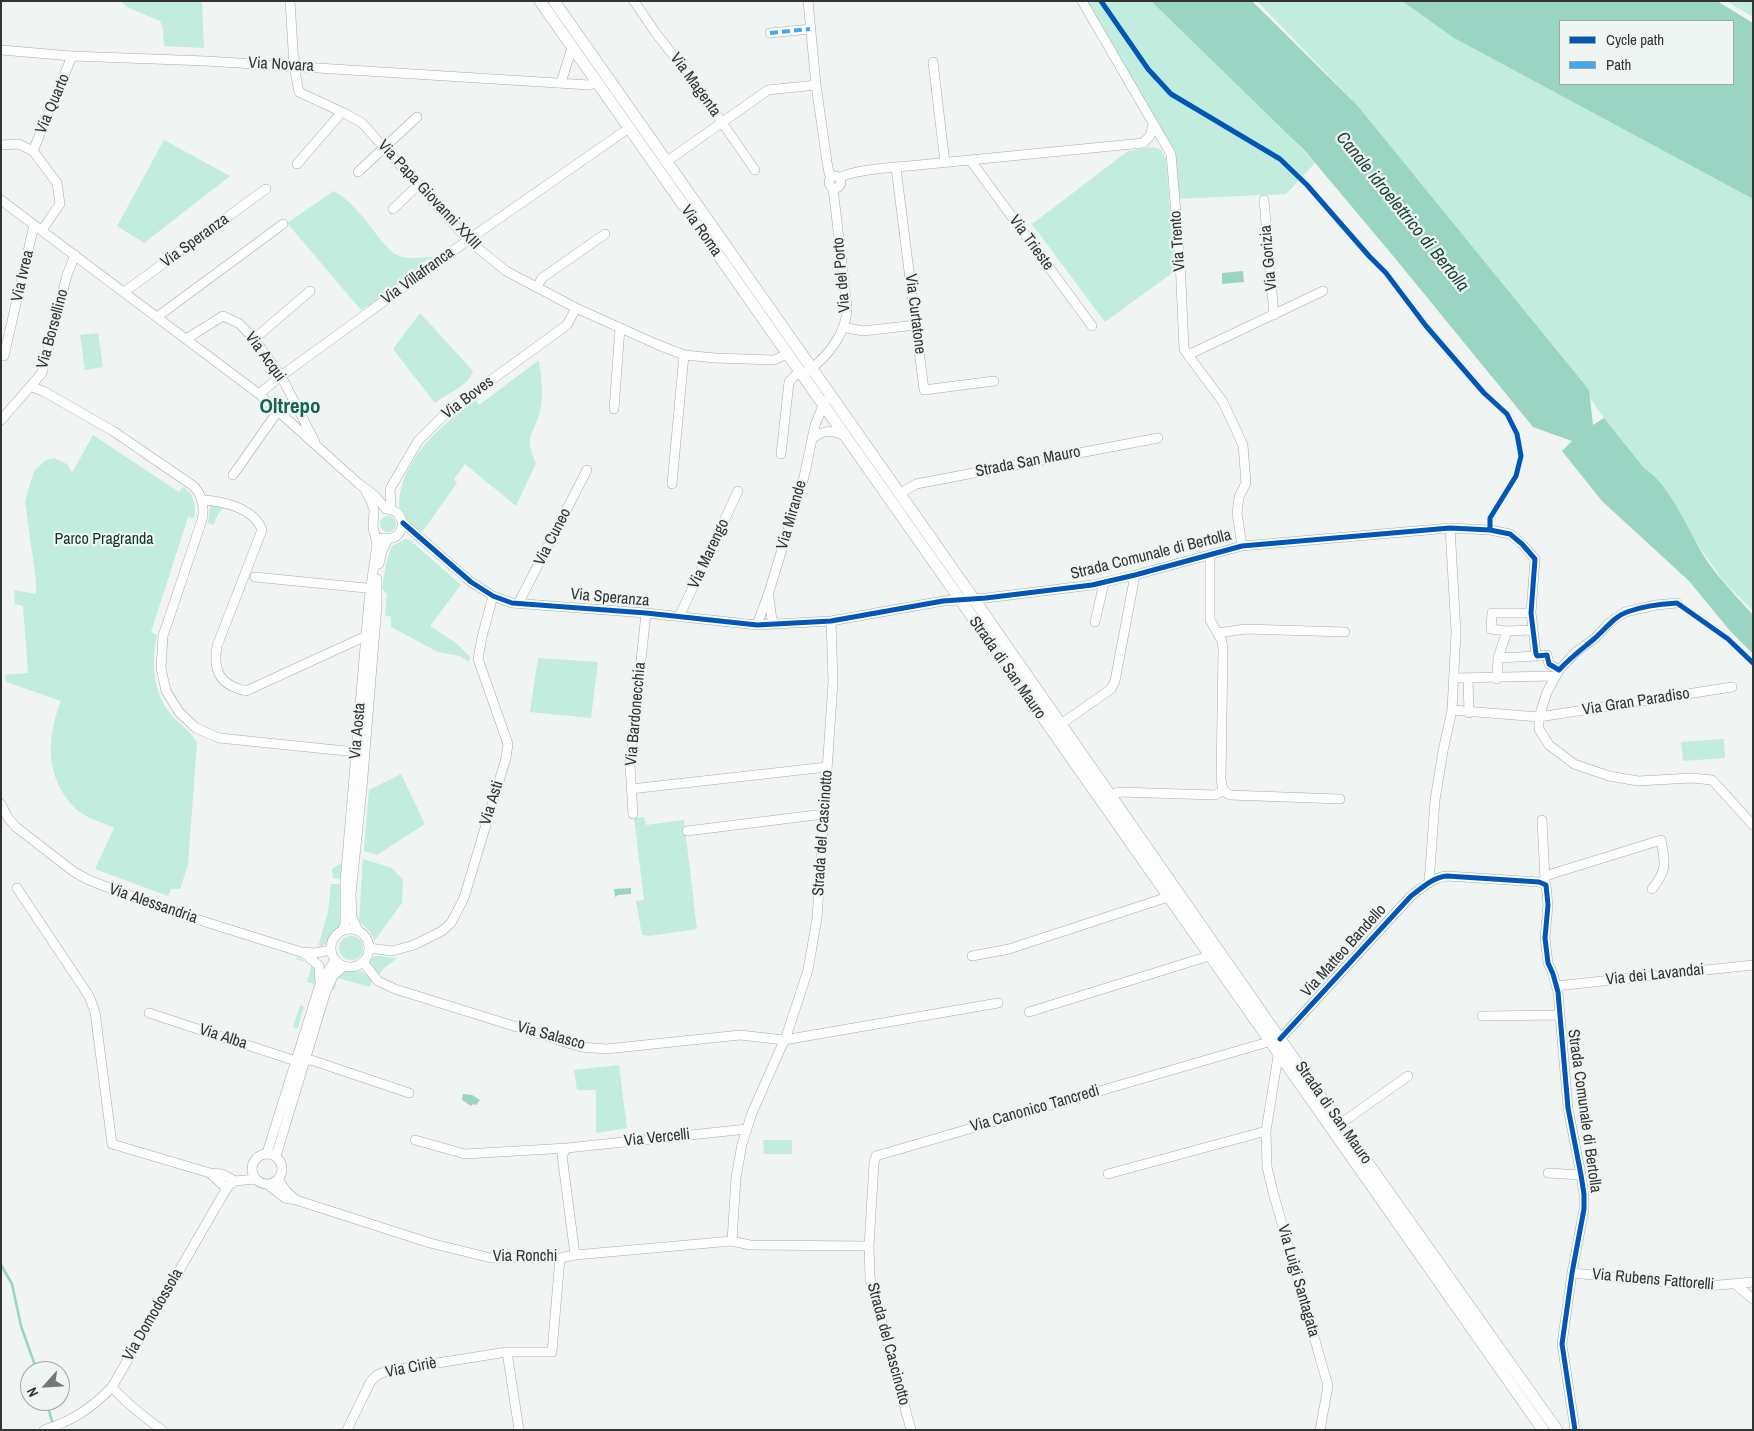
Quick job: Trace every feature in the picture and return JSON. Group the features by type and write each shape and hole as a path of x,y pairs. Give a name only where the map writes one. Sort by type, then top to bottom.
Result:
{"main road":[{"name":"Via Roma","path":"540,1 787,354 828,394 866,457"},
{"name":"Via Roma","path":"554,1 666,162 804,372 823,406 843,435 866,457"},
{"name":"Strada di San Mauro","path":"866,457 899,494 1061,724 1168,896 1209,956 1340,1124 1557,1430"},
{"name":"Strada di San Mauro","path":"866,457 959,600 1106,798 1275,1040 1279,1053 1543,1430"}],"street":[{"name":"Via Papa Giovanni XXIII","path":"290,1 294,66 299,92 362,123 468,240 506,271 576,308 684,355 774,360 787,354"},
{"name":"Via Magenta","path":"634,1 756,170"},
{"path":"808,1 816,85 827,162 829,173 836,177 845,174 896,168 1143,143 1150,136 1153,125"},
{"name":"Via Trento","path":"1082,1 1171,154 1180,260 1184,349 1188,355"},
{"path":"770,33 810,29"},
{"path":"561,83 572,46"},
{"name":"Via Novara","path":"1,50 72,56 206,61 561,83 589,84 596,82"},
{"name":"Via Quarto","path":"33,151 72,56"},
{"path":"933,62 945,163"},
{"path":"666,162 768,90 816,85"},
{"path":"297,164 342,112"},
{"path":"358,172 416,117"},
{"name":"Via Villafranca","path":"260,394 281,376 468,240 629,128"},
{"path":"1,145 19,144 33,151 57,183 60,204 52,218 38,228"},
{"name":"Via Trieste","path":"971,161 1092,326"},
{"name":"Via Curtatone","path":"896,168 924,390 994,381"},
{"name":"Via del Porto","path":"781,454 789,382 827,353 847,319 848,307 833,188 828,182 836,177"},
{"path":"393,209 419,184"},
{"name":"Via Speranza","path":"124,292 266,189"},
{"path":"1,200 260,394 361,486 389,509 399,514 406,527 397,536 388,539 380,537 375,532 373,522 374,510 370,498 361,486"},
{"name":"Via Gorizia","path":"1264,200 1274,315"},
{"path":"157,317 283,224"},
{"name":"Via Ivrea","path":"4,356 38,228"},
{"path":"537,287 542,278 605,234"},
{"name":"Via Borsellino","path":"1,420 32,387 42,373 67,275 74,255"},
{"path":"254,339 310,291"},
{"path":"1188,355 1323,291"},
{"name":"Via Boves","path":"389,509 390,489 418,441 447,412 567,325 576,308"},
{"name":"Via Acqui","path":"186,339 223,316 240,324 254,339 281,376 317,446"},
{"path":"843,327 863,331 916,324"},
{"path":"614,409 620,328"},
{"path":"672,484 684,355"},
{"name":"Strada Comunale di Bertolla","path":"1188,355 1223,402 1243,445 1246,483 1239,497 1238,513 1242,546"},
{"path":"32,387 43,391 113,431 192,485 202,500 203,512 201,522 163,636 161,668 166,691 180,712 196,728 219,738 356,752"},
{"name":"Via Mirande","path":"758,625 804,477 813,438 828,394"},
{"path":"233,475 278,411"},
{"path":"813,438 822,431 843,435"},
{"name":"Strada San Mauro","path":"899,494 916,484 1158,438"},
{"name":"Via Cuneo","path":"518,604 587,470"},
{"name":"Via Marengo","path":"679,617 738,491"},
{"path":"202,500 228,503 259,521 262,530 217,646 215,659 219,674 227,685 246,691 366,636"},
{"path":"374,518 377,514 389,509"},
{"name":"Via Speranza","path":"406,527 471,582 494,596 518,604 646,613 758,625 831,621"},
{"path":"1429,883 1435,800 1452,710 1454,678 1456,632 1450,528"},
{"name":"Strada Comunale di Bertolla","path":"831,621 944,601 1104,583 1242,546 1450,528 1490,530 1510,534 1522,544 1534,559 1531,613 1537,656"},
{"name":"Via Aosta","path":"358,931 352,917 351,894 356,752 366,636 377,544 375,532"},
{"name":"Via Aosta","path":"342,931 345,924 345,892 355,816 377,605 373,589 379,562 388,539"},
{"name":"Strada Comunale di Bertolla","path":"1210,555 1210,620 1222,641 1223,649 1221,779 1224,790"},
{"name":"Strada di San Mauro","path":"1061,724 1111,689 1115,681 1135,575"},
{"path":"255,576 373,589"},
{"name":"Strada Comunale di Bertolla","path":"1095,622 1104,583"},
{"name":"Via Mirande","path":"769,592 772,620 776,624"},
{"name":"Via Asti","path":"369,948 392,951 414,945 442,931 451,923 464,898 506,758 508,744 478,659 482,637 494,596"},
{"path":"1677,603 1656,605 1626,612 1576,652 1557,673 1547,692 1539,717 1539,728 1549,745 1574,764 1609,776 1638,781 1692,778 1712,780 1753,826"},
{"name":"Via Bardonecchia","path":"633,814 630,765 646,613"},
{"path":"1531,613 1492,613 1491,629 1507,631 1533,630"},
{"name":"Strada del Cascinotto","path":"732,1241 736,1178 742,1144 752,1112 784,1040 808,970 819,904 833,682 831,621"},
{"path":"1218,633 1245,629 1345,632"},
{"path":"1497,679 1498,658 1507,631"},
{"path":"1498,658 1546,656 1549,664 1557,673"},
{"path":"1454,678 1497,679 1557,673"},
{"path":"1468,679 1469,713"},
{"name":"Via Gran Paradiso","path":"1452,710 1469,713 1539,717 1732,687"},
{"path":"631,789 827,767"},
{"path":"1106,798 1119,792 1216,795 1224,790 1230,795 1340,799"},
{"name":"Via Alessandria","path":"1,804 8,818 16,827 74,872 91,882 177,913 301,952 315,953 331,950"},
{"path":"687,831 824,814"},
{"name":"Strada Comunale di Bertolla","path":"1542,820 1548,904 1545,938 1548,963 1558,992 1568,1108 1581,1175 1584,1209 1572,1273 1562,1344 1575,1430"},
{"path":"1429,883 1440,876 1545,881 1661,840 1666,864 1658,882 1652,889"},
{"name":"Via Matteo Bandello","path":"1275,1040 1411,896 1429,883"},
{"path":"17,888 89,996 94,1012 112,1144 222,1174 239,1181 254,1175"},
{"path":"972,956 1008,949 1168,896"},
{"path":"353,930 358,931 366,939 369,948 368,955 363,962 356,966 344,966 335,960 331,950 333,939 342,931 353,930"},
{"path":"301,952 319,966 320,984 301,1062"},
{"path":"1030,1012 1209,956"},
{"path":"320,984 335,960"},
{"name":"Via Salasco","path":"363,962 378,981 395,990 580,1047 606,1049 740,1035 784,1040"},
{"name":"Via dei Lavandai","path":"1556,986 1753,965"},
{"path":"272,1155 301,1062 330,982 337,971 344,966"},
{"path":"784,1040 998,1003"},
{"name":"Via Alba","path":"149,1013 301,1062"},
{"name":"Strada Comunale di Bertolla","path":"1482,1016 1559,1015"},
{"name":"Via Canonico Tancredi","path":"869,1246 876,1156 1275,1040"},
{"name":"Via Luigi Santagata","path":"1279,1053 1266,1131 1267,1167 1328,1386 1320,1430"},
{"path":"301,1062 311,1060 409,1093"},
{"path":"1340,1124 1408,1076"},
{"name":"Via Vercelli","path":"415,1140 465,1154 567,1148 747,1129"},
{"path":"1108,1174 1266,1131"},
{"path":"567,1148 562,1155 575,1255"},
{"path":"272,1155 281,1163 282,1167 278,1179 267,1184 254,1175 252,1165 256,1158 272,1155"},
{"path":"210,1172 226,1189"},
{"name":"Strada Comunale di Bertolla","path":"1548,1173 1581,1175"},
{"path":"278,1179 286,1191 296,1200"},
{"name":"Via Domodossola","path":"46,1429 80,1415 96,1403 112,1387 226,1189 239,1181"},
{"name":"Via Ronchi","path":"267,1184 285,1198 430,1243 490,1258 560,1258 575,1255 732,1241"},
{"path":"732,1241 750,1245 869,1246"},
{"name":"Strada del Cascinotto","path":"869,1246 870,1278 911,1430"},
{"name":"Via Ciriè","path":"347,1430 371,1381 386,1370 507,1352 552,1352 560,1258"},
{"name":"Via Rubens Fattorelli","path":"1572,1273 1708,1286 1753,1282"},
{"name":"Via Rubens Fattorelli","path":"1736,1284 1753,1299"},
{"path":"507,1352 519,1430"},
{"path":"112,1387 134,1409 162,1430"}],"green space":[{"path":"121,1 202,1 204,48 164,46 163,28 160,21 127,7"},
{"path":"1082,1 1151,1 1286,132 1315,163 1286,194 1175,199 1171,154"},
{"path":"1257,1 1402,1 1454,38 1753,199 1753,611 1724,582 1644,468 1604,418 1562,358 1357,105"},
{"path":"1726,1 1753,1 1753,17"},
{"path":"164,140 230,176 144,243 117,226"},
{"path":"1152,147 1160,149 1166,159 1175,271 1105,322 1032,224 1128,151"},
{"path":"334,191 353,206 394,254 401,257 432,257 433,259 427,259 412,275 404,278 383,297 361,310 287,223"},
{"path":"420,313 473,371 467,381 435,403 393,349"},
{"path":"98,333 103,367 85,370 80,335"},
{"path":"539,360 542,399 538,419 530,441 530,447 536,463 516,506 465,464 454,479 457,483 422,532 409,523 399,507 401,490 406,474 424,445 436,432 476,400 479,405"},
{"name":"Parco Pragranda","path":"93,435 179,492 183,487 190,493 195,505 194,518 188,517 151,632 157,635 154,668 161,699 173,717 189,732 197,743 188,865 180,889 171,889 168,896 95,869 114,828 76,809 58,785 51,758 51,744 56,715 61,701 6,682 5,675 28,673 23,606 15,604 14,590 36,594 36,581 25,501 34,471 46,460 54,458 68,465 72,473"},
{"path":"210,506 228,507 220,512 214,525 208,523"},
{"path":"388,516 396,524 388,532 380,524"},
{"path":"405,539 410,540 461,585 430,626 456,643 470,657 469,662 460,656 438,652 391,627 391,617 385,615 387,594 382,589 386,563 392,546"},
{"path":"538,658 598,662 591,718 530,712"},
{"path":"1724,739 1725,758 1683,761 1681,742"},
{"path":"401,774 425,824 377,855 364,851 369,790"},
{"path":"644,817 646,825 684,820 697,929 649,936 642,935 636,901 644,900 634,818"},
{"path":"363,859 392,868 403,880 402,903 375,940 359,921"},
{"path":"341,863 343,879 333,878 332,869"},
{"path":"331,884 343,884 341,926 328,942 318,947 328,912"},
{"path":"351,936 360,939 363,948 360,957 351,960 342,957 339,948 342,939"},
{"path":"375,956 397,958 383,969 379,975 370,963 370,960"},
{"path":"312,964 315,966 316,978 314,984 307,982"},
{"path":"356,970 363,972 372,981 370,987 338,978 334,990 331,989 335,980 340,975"},
{"path":"300,1005 304,1007 298,1028 293,1027"},
{"path":"619,1065 627,1128 596,1133 596,1090 577,1090 574,1070"},
{"path":"763,1140 792,1140 792,1154 764,1154"}],"water":[{"name":"Canale idroelettrico di Bertolla","path":"1151,1 1252,1 1357,105 1589,390 1593,425 1604,418 1644,468 1664,487 1710,565 1753,615 1753,654 1731,632 1689,581 1602,501 1562,451 1572,441 1533,427 1306,152"},
{"path":"1402,1 1717,1 1753,23 1753,199 1454,38"},
{"path":"1243,271 1244,282 1222,284 1222,273"},
{"path":"631,888 631,894 615,897 614,889"},
{"path":"463,1094 472,1095 480,1100 476,1105 473,1104 471,1106 462,1100"}],"waterway":[{"path":"1,1265 12,1284 21,1326 33,1361"},
{"path":"49,1411 53,1424"}],"marked path":[{"path":"770,33 810,29"}],"cycle path":[{"path":"1101,1 1148,69 1171,94 1280,159 1307,185 1386,273 1426,326 1484,393 1507,414 1517,434 1521,456 1516,476 1490,518 1490,530"},
{"path":"403,523 471,582 493,596 512,603 646,613 757,625 831,621 943,601 986,598 1092,585 1242,546 1450,528 1490,530 1510,534 1535,559 1531,613 1536,654 1537,656 1547,655 1549,664 1559,670 1622,614 1645,607 1677,603 1728,639 1753,663"},
{"path":"1280,1039 1411,896 1432,881 1447,876 1539,882 1546,885 1548,905 1545,938 1548,963 1558,992 1568,1108 1584,1194 1584,1209 1572,1273 1562,1344 1575,1430"}],"district":[{"name":"Oltrepo","path":"290,407"}]}
